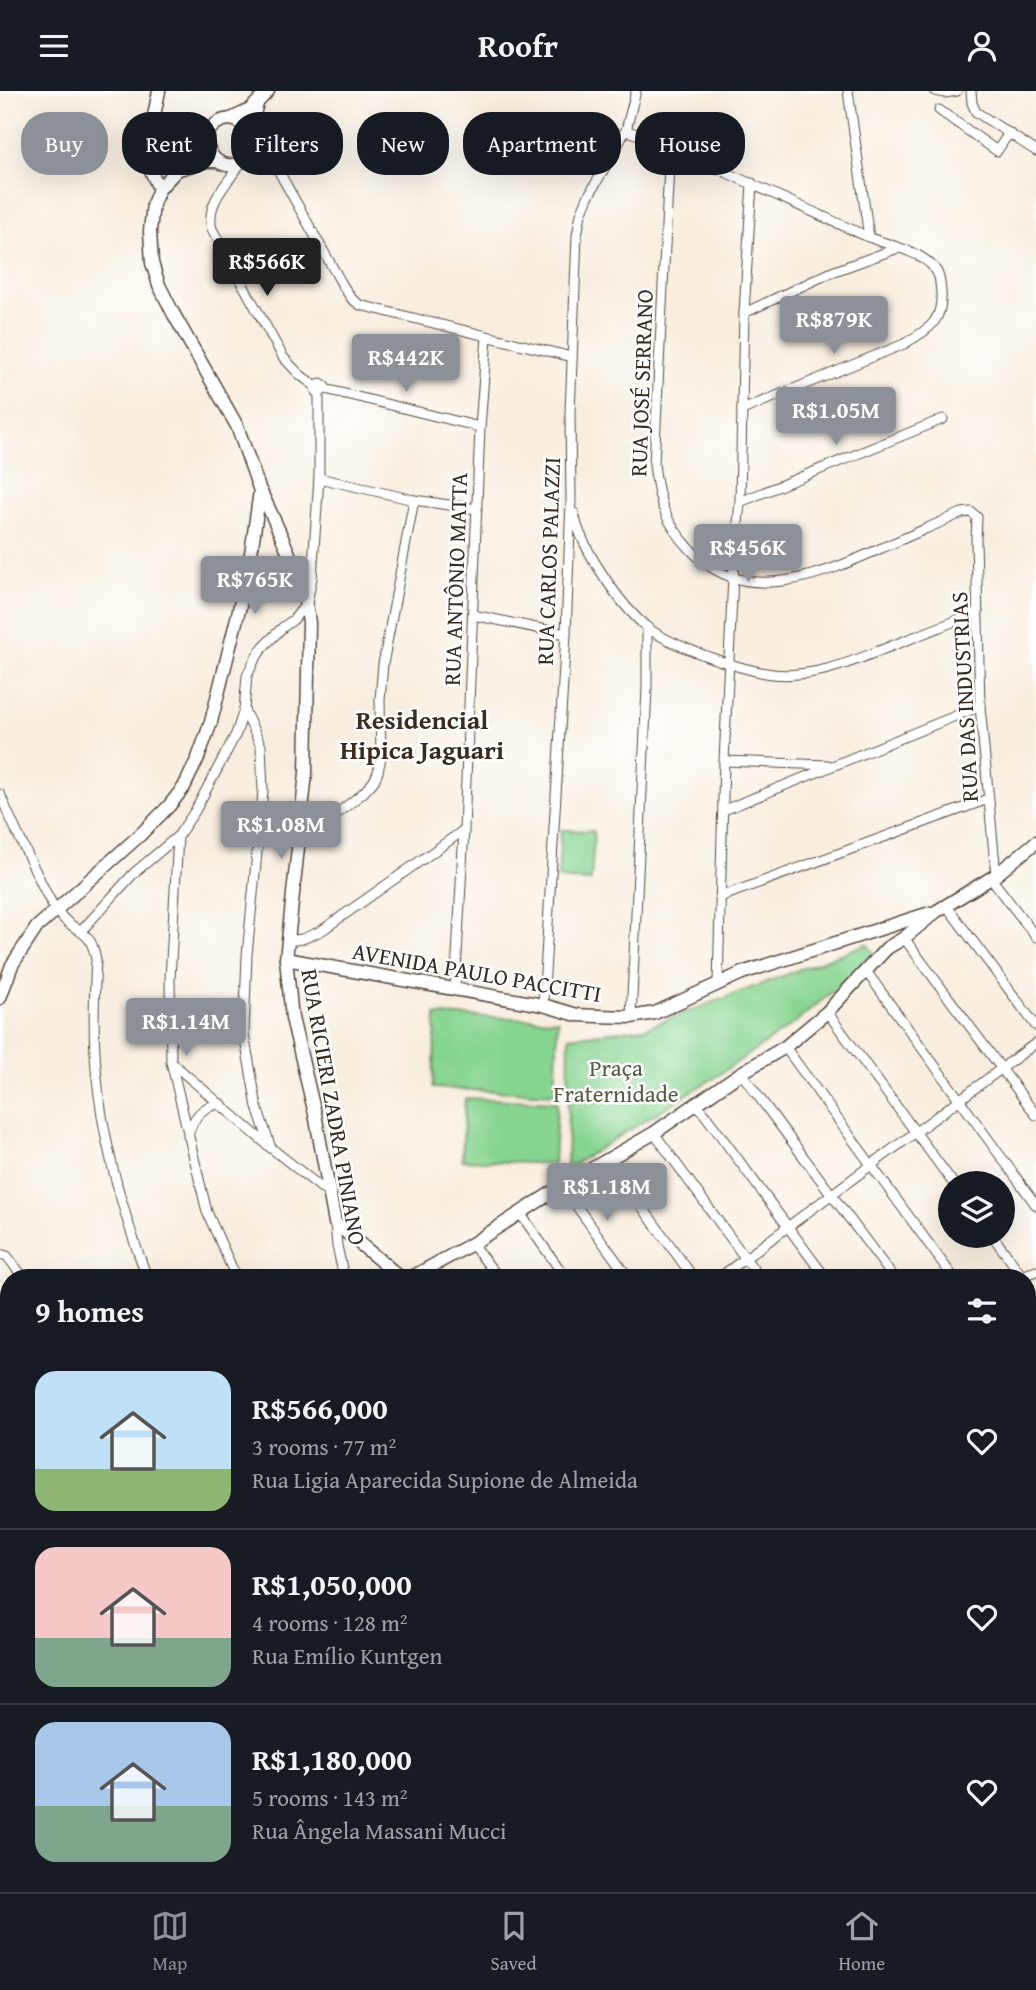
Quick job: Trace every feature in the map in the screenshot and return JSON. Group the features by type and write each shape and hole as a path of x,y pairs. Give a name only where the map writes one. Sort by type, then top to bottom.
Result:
{"street":[{"path":"159,91 147,150 149,166 159,189 173,175"},
{"path":"246,112 268,91"},
{"name":"RUA CARLOS PALAZZI","path":"543,1005 566,634 577,235 581,214 626,129 636,91"},
{"path":"848,91 869,237"},
{"path":"942,92 957,91"},
{"path":"971,91 976,112 1036,151"},
{"path":"254,112 257,104"},
{"path":"939,110 997,151 1009,133"},
{"path":"217,123 231,119"},
{"path":"626,129 635,133"},
{"path":"217,160 225,175 223,188"},
{"path":"217,162 231,165"},
{"path":"233,175 210,212 212,229 283,358 299,375 320,390 480,427"},
{"path":"281,175 323,254 352,299 366,307 572,357"},
{"name":"RUA JOSÉ SERRANO","path":"669,175 654,464 658,495 667,519 691,551 713,569 733,577 763,583 801,579 837,568 962,513 971,512 977,517"},
{"path":"734,175 869,237 918,255 939,275 942,305 939,317 924,332 904,344 742,410"},
{"path":"718,984 724,761 733,577 740,502 744,313 752,183"},
{"name":"RUA RICIERI ZADRA PINIANO","path":"159,189 153,204 150,231 152,263 159,285 237,426 260,491 307,603 309,624 306,773 286,959 292,1018 315,1114 342,1269"},
{"path":"744,313 832,272 898,248"},
{"name":"RUA ANTÔNIO MATTA","path":"455,991 474,615 480,427 487,337"},
{"path":"82,930 134,873 178,836 236,734 244,710 247,676 254,661 262,647 293,620 307,603 312,578 320,390"},
{"path":"740,502 943,419"},
{"path":"318,478 414,500 477,509"},
{"path":"0,998 12,965 37,927 140,835 170,806 184,787 211,722 249,567 260,491"},
{"path":"299,843 363,793 378,772 381,757 380,700 383,664 414,500"},
{"path":"571,500 575,519 593,559 610,587 647,627 667,639 768,674 799,674 829,669 978,612"},
{"name":"RUA DAS INDUSTRIAS","path":"977,517 981,706 993,876"},
{"path":"474,615 566,634"},
{"path":"631,1017 647,688 647,627"},
{"path":"724,810 981,706"},
{"path":"244,710 261,745 263,791 247,955 244,1034 257,1108 271,1148"},
{"path":"724,761 834,765"},
{"path":"0,794 19,839 56,910 82,930 91,941 96,960 96,1067 104,1127 115,1178 144,1269"},
{"path":"720,897 988,799"},
{"path":"0,814 10,818"},
{"path":"288,941 302,939 321,931 464,831"},
{"path":"178,836 170,979 171,1062 207,1212 232,1269"},
{"path":"427,1269 654,1133 741,1073 785,1047 827,1012 887,948 1035,844"},
{"path":"993,876 1036,937"},
{"path":"942,908 1036,1026"},
{"name":"AVENIDA PAULO PACCITTI","path":"286,959 543,1005 578,1015 631,1017 654,1013 742,973 942,908"},
{"path":"873,931 887,948"},
{"path":"904,938 1036,1115"},
{"path":"866,971 1036,1205"},
{"path":"827,1012 944,1171"},
{"path":"731,1269 1036,1043"},
{"path":"785,1047 947,1269"},
{"path":"171,1062 328,1193"},
{"path":"741,1073 886,1269"},
{"path":"188,1136 191,1125 203,1109 222,1104"},
{"path":"697,1104 819,1269"},
{"path":"654,1133 753,1269"},
{"path":"608,1160 688,1269"},
{"path":"562,1186 622,1269"},
{"path":"520,1213 559,1269"},
{"path":"335,1223 390,1269"},
{"path":"472,1244 492,1269"},
{"path":"1001,1248 1015,1269"},
{"path":"0,1254 7,1256 17,1269"}],"green space":[{"path":"561,830 594,831 591,881 558,879"},
{"name":"Praça Fraternidade","path":"867,944 875,955 796,1022 717,1076 567,1171 569,1037 645,1028"},
{"path":"436,1015 558,1020 555,1094 433,1088"},
{"path":"465,1098 557,1102 554,1164 462,1160"}],"district":[{"name":"Residencial Hipica Jaguari","path":"422,734"}]}
